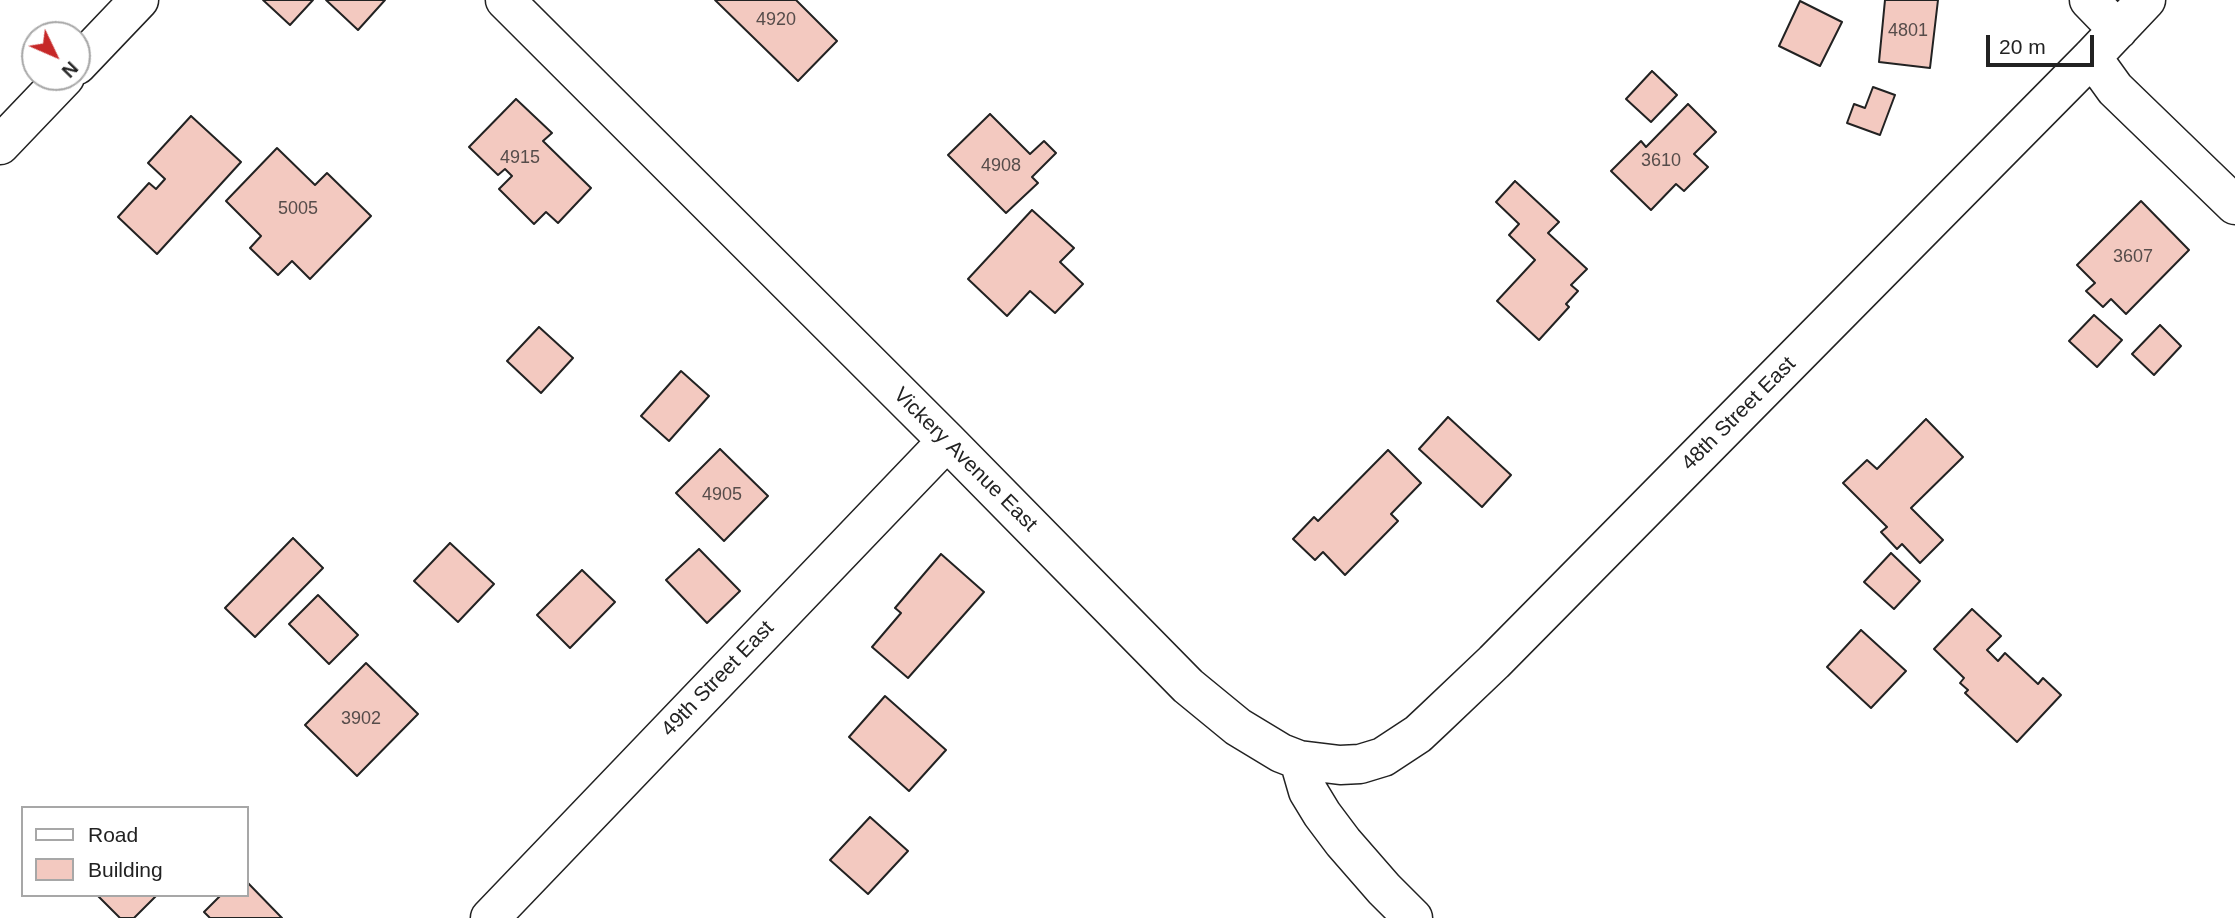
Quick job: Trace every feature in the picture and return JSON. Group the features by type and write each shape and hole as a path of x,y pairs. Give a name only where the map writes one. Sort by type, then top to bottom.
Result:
{"street":[{"path":"91,50 139,0"},
{"name":"Vickery Avenue East","path":"505,0 1188,686 1214,709 1262,743 1299,760"},
{"path":"2089,0 2105,43 2115,89 2235,205"},
{"name":"48th Street East","path":"1299,760 1340,765 1360,764 1383,757 1418,734 1494,662 2146,0"},
{"path":"0,145 52,91"},
{"name":"49th Street East","path":"490,918 947,441"},
{"path":"1299,760 1308,791 1322,814 1376,880 1413,918"}],"building":[{"path":"263,0 313,0 290,25"},
{"path":"326,0 385,0 358,30"},
{"path":"715,0 796,0 837,41 798,81"},
{"path":"1885,0 1938,0 1930,68 1879,62"},
{"path":"1800,1 1842,22 1820,66 1779,46"},
{"path":"1652,71 1677,95 1651,122 1626,99"},
{"path":"1873,87 1895,95 1880,135 1847,123 1854,104 1865,108"},
{"path":"516,99 552,133 543,141 591,188 558,223 546,212 534,224 499,189 512,176 505,169 498,175 469,147"},
{"path":"1688,104 1716,132 1694,154 1708,167 1684,191 1676,184 1651,210 1611,171 1641,141 1646,147"},
{"path":"990,114 1030,154 1044,141 1056,153 1032,177 1038,183 1006,213 948,155"},
{"path":"191,116 241,162 157,254 118,217 149,183 156,189 165,179 148,163"},
{"path":"277,148 315,185 327,173 371,216 310,279 292,261 278,275 250,248 261,236 226,201"},
{"path":"1515,181 1559,222 1548,233 1587,269 1571,285 1578,291 1566,304 1569,307 1539,340 1497,301 1535,260 1509,235 1519,224 1496,202"},
{"path":"2141,201 2189,250 2126,314 2111,299 2103,307 2086,291 2095,283 2077,265"},
{"path":"1032,210 1074,248 1060,262 1083,284 1055,313 1030,291 1007,316 968,279"},
{"path":"2094,315 2122,340 2097,367 2069,341"},
{"path":"2160,325 2181,346 2154,375 2132,354"},
{"path":"539,327 573,358 541,393 507,361"},
{"path":"681,371 709,396 669,441 641,416"},
{"path":"1448,417 1511,475 1482,507 1419,449"},
{"path":"1926,419 1963,457 1911,508 1943,540 1920,563 1902,544 1897,549 1881,532 1887,527 1843,483 1867,460 1877,469"},
{"path":"720,449 768,496 724,541 676,493"},
{"path":"1388,450 1421,483 1391,514 1398,521 1345,575 1323,552 1315,560 1293,539 1314,517 1318,521"},
{"path":"293,538 323,568 255,637 225,608"},
{"path":"450,543 494,584 458,622 414,581"},
{"path":"699,549 740,591 707,623 666,580"},
{"path":"1891,553 1920,581 1894,609 1864,582"},
{"path":"941,554 984,592 908,678 872,647 901,613 895,608"},
{"path":"582,570 615,602 570,648 537,615"},
{"path":"318,595 358,635 329,664 289,624"},
{"path":"1972,609 2001,636 1987,650 1998,661 2005,653 2038,684 2043,678 2061,695 2017,742 1965,693 1968,690 1960,683 1964,678 1934,649"},
{"path":"1861,630 1906,671 1871,708 1827,667"},
{"path":"366,663 418,714 357,776 305,725"},
{"path":"885,696 946,750 909,791 849,737"},
{"path":"870,817 908,851 868,894 830,860"},
{"path":"248,883 282,918 210,918 204,912 219,897 248,897"},
{"path":"99,897 155,897 134,918 120,918"}]}
